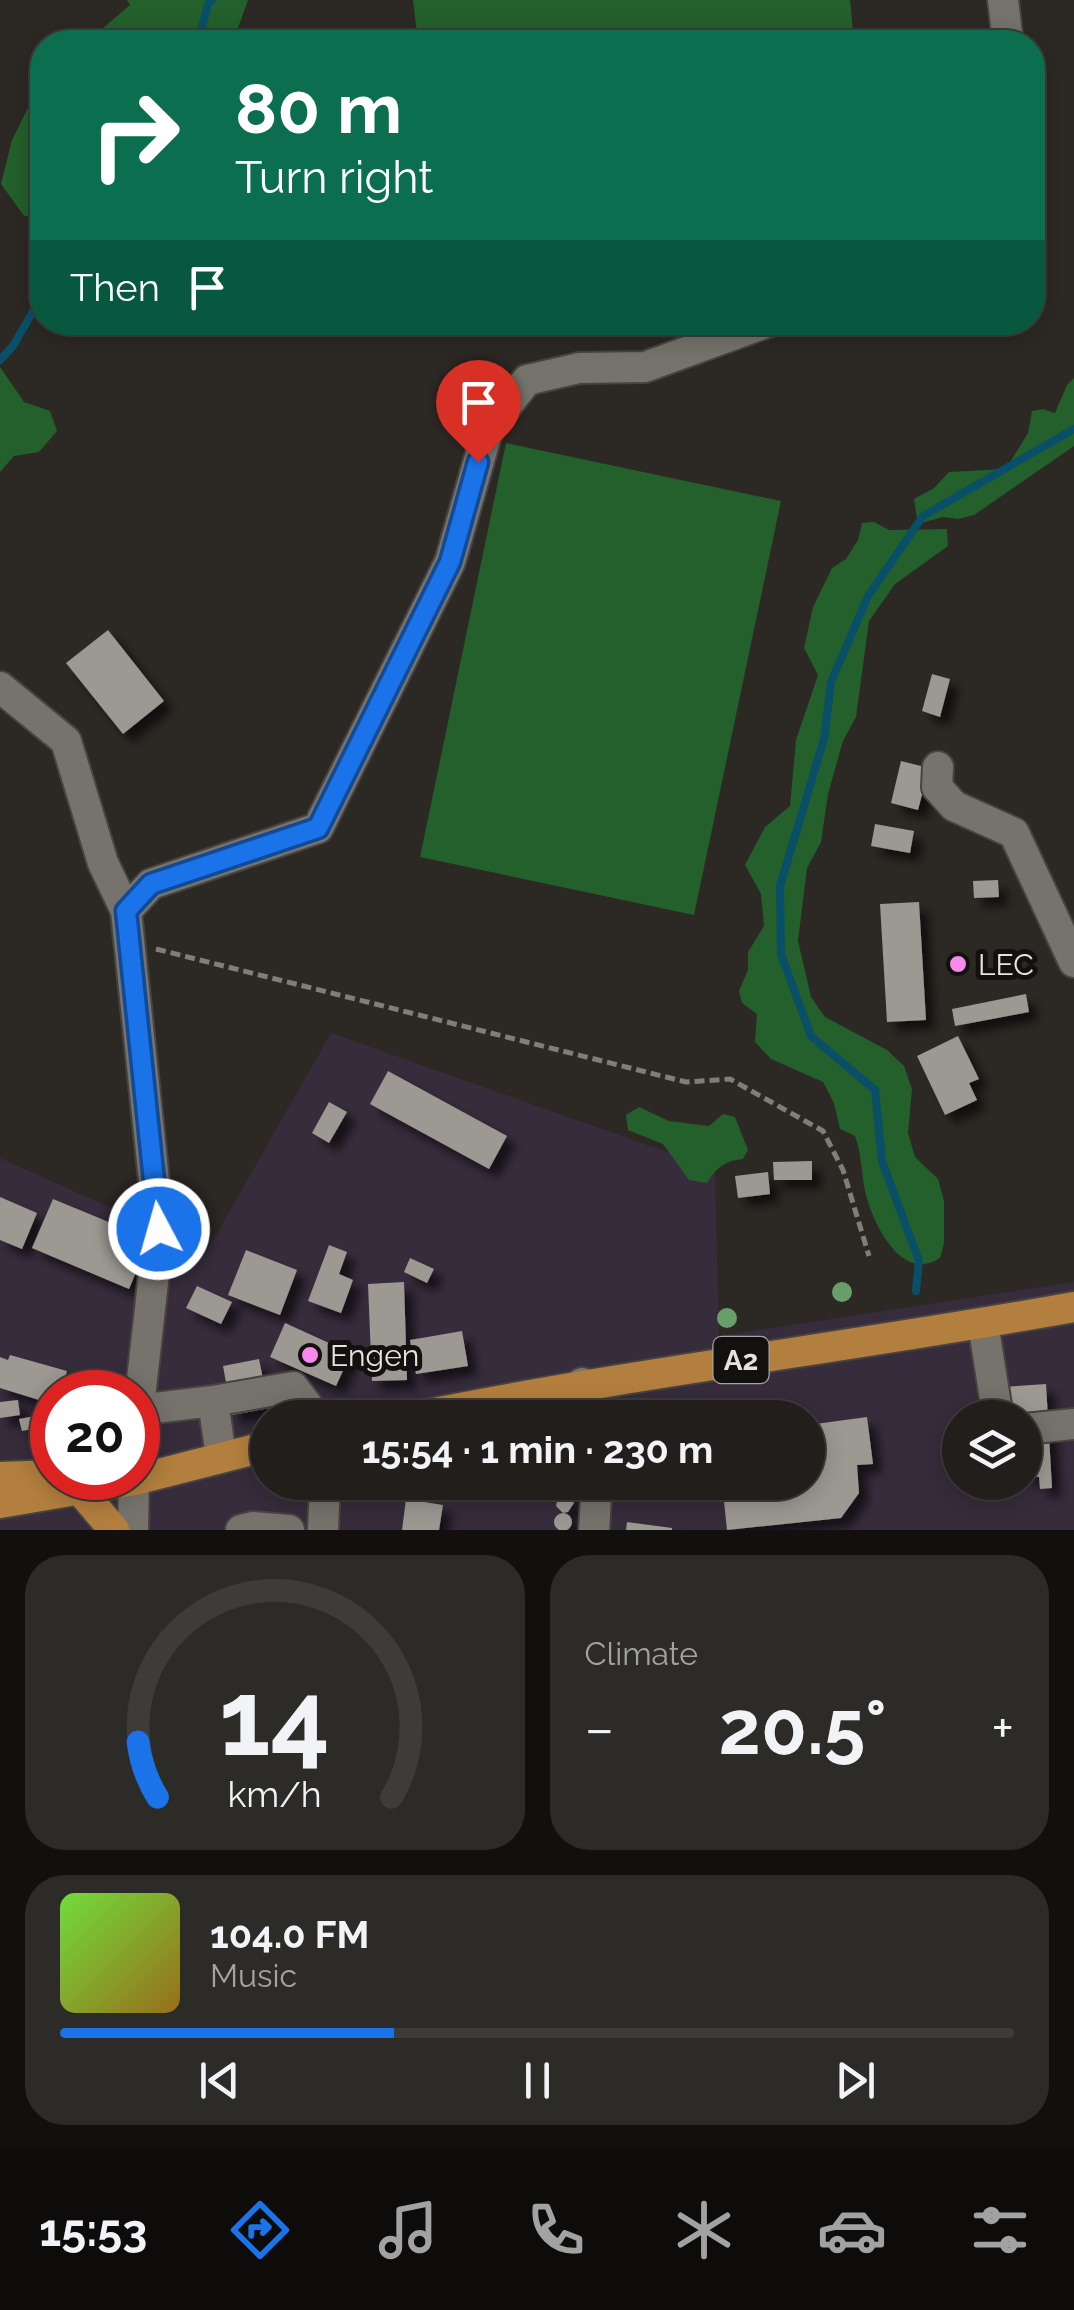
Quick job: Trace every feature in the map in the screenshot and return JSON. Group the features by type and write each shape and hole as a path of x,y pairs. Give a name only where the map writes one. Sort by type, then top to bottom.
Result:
{"main road":[{"name":"A2","path":"498,1400 582,1383 1073,1313"},
{"path":"160,1471 190,1468 250,1450"},
{"path":"0,1477 30,1476"},
{"path":"0,1503 30,1498"},
{"path":"88,1500 114,1530"}],"street":[{"path":"1003,0 1007,30"},
{"path":"126,911 151,884 318,828 450,562 488,429 526,380 579,368 645,367 732,335"},
{"path":"0,686 66,741 104,863 126,911 159,1229 143,1370"},
{"path":"938,767 937,787 954,806 1014,833 1074,962"},
{"path":"982,1323 995,1400"},
{"path":"582,1383 588,1400"},
{"path":"160,1409 294,1387 304,1400"},
{"path":"213,1401 221,1456"},
{"path":"1042,1427 1074,1424"},
{"path":"132,1530 134,1500"},
{"path":"323,1530 324,1500"},
{"path":"594,1530 596,1500"},
{"path":"241,1530 289,1530"}],"path":[{"path":"129,942 686,1082 730,1079 823,1132 843,1170 869,1256"}],"shaded area":[{"path":"331,1033 715,1169 719,1336 1074,1282 1074,1530 0,1530 0,1158 207,1251"}],"green space":[{"path":"127,0 248,0 237,30 97,30 130,5"},
{"path":"413,0 850,0 853,30 417,30"},
{"path":"30,104 30,216 24,216 1,184 12,140"},
{"path":"0,367 24,402 50,411 57,431 39,452 14,456 0,472"},
{"path":"1074,378 1074,446 974,515 918,524 914,499 934,488 949,472 1006,469 1028,433 1032,411 1055,413"},
{"path":"506,443 781,501 694,915 420,857"},
{"path":"874,522 889,530 947,529 948,546 895,584 869,621 856,717 843,741 828,794 821,842 807,868 798,941 811,997 825,1017 887,1050 904,1066 912,1089 908,1133 915,1157 938,1179 944,1201 940,1258 926,1264 913,1263 890,1246 869,1204 855,1136 840,1129 834,1103 823,1082 771,1059 755,1042 757,1014 742,1003 739,991 748,970 748,952 764,926 761,894 745,865 765,827 790,806 796,740 818,675 804,648 813,607 832,568 846,559 858,540 862,523"},
{"path":"639,1107 669,1121 709,1126 723,1114 735,1117 748,1150 743,1159 718,1169 707,1183 689,1180 663,1144 628,1130 626,1115"}],"building":[{"path":"108,630 164,701 123,734 66,663"},
{"path":"932,674 950,679 940,717 922,711"},
{"path":"901,761 929,768 918,810 891,803"},
{"path":"875,824 914,831 910,853 871,846"},
{"path":"998,880 999,897 974,898 973,881"},
{"path":"919,902 926,1020 887,1022 880,904"},
{"path":"1026,994 1029,1012 955,1026 952,1009"},
{"path":"958,1036 979,1079 969,1083 977,1100 945,1115 917,1056"},
{"path":"388,1071 507,1136 489,1169 370,1104"},
{"path":"329,1102 347,1112 329,1143 312,1133"},
{"path":"812,1161 812,1180 774,1180 773,1162"},
{"path":"768,1172 770,1194 738,1198 735,1176"},
{"path":"0,1197 37,1213 22,1249 0,1240"},
{"path":"53,1199 150,1239 129,1289 32,1248"},
{"path":"329,1245 347,1252 339,1274 353,1280 341,1313 308,1301"},
{"path":"246,1250 297,1270 280,1315 228,1295"},
{"path":"410,1258 434,1269 427,1283 404,1272"},
{"path":"404,1282 407,1380 372,1381 368,1284"},
{"path":"197,1286 232,1302 221,1324 186,1308"},
{"name":"Engen","path":"285,1323 351,1353 336,1386 270,1357"},
{"path":"462,1331 468,1366 416,1374 410,1340"},
{"path":"10,1355 63,1370 30,1370 30,1397 0,1388 0,1357 8,1360"},
{"path":"259,1359 267,1400 250,1400 250,1412 232,1415 223,1366"},
{"path":"1046,1384 1052,1488 1042,1489 1042,1400 988,1400 987,1388"},
{"path":"18,1400 20,1415 0,1418 0,1402"},
{"path":"30,1417 30,1429 22,1431 19,1419"},
{"path":"867,1417 873,1464 857,1465 859,1493 841,1518 727,1530 724,1500 825,1500 825,1423"},
{"path":"406,1500 443,1505 439,1530 402,1530"},
{"path":"557,1500 574,1503 563,1513 556,1506"},
{"path":"557,1516 569,1516 569,1528 557,1528"},
{"path":"627,1522 672,1528 672,1530 626,1530"}],"waterway":[{"path":"201,30 212,0"},
{"path":"0,360 30,317"},
{"path":"916,1291 919,1261 882,1161 875,1090 811,1036 781,954 780,886 824,739 831,682 868,596 923,516 1074,429"}],"place":[{"name":"LEC","path":"958,964"},
{"name":"Engen","path":"310,1355"}],"route":[{"path":"159,1229 126,911 151,884 318,828 450,562 478,462"}]}
